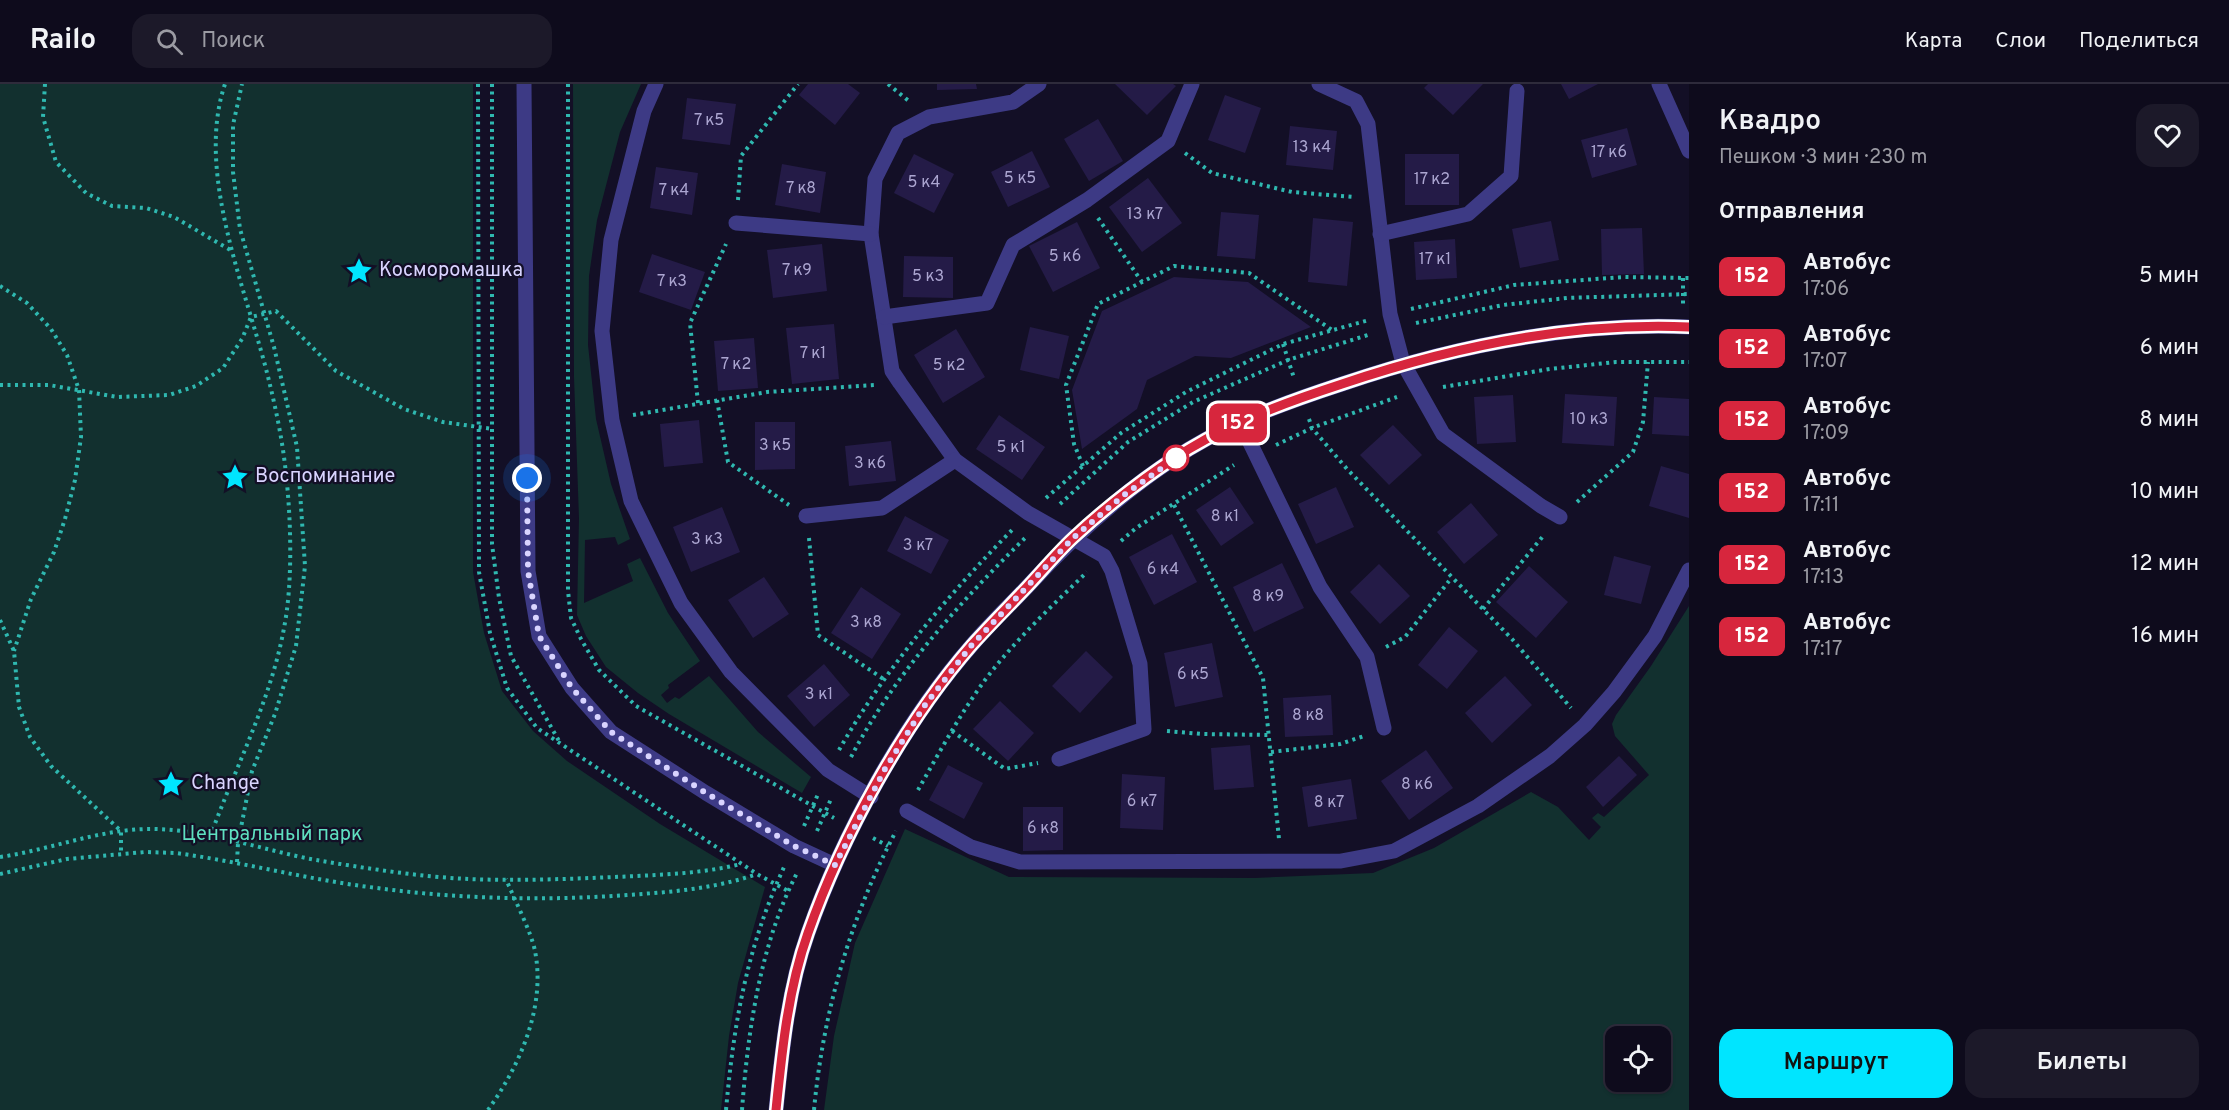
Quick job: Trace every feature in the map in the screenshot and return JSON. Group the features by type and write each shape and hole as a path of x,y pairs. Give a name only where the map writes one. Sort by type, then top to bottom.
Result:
{"street":[{"path":"524,84 528,571 539,636 572,688 611,732 794,846 835,865"},
{"path":"656,84 644,111 611,240 602,331 612,420 632,501 681,603 731,672 828,770 871,797"},
{"path":"884,317 987,303 1013,245 1087,200 1168,141 1192,84"},
{"path":"1319,84 1356,101 1368,124 1391,321 1403,363 1443,434 1541,506 1560,517"},
{"path":"1659,84 1689,151"},
{"path":"1030,87 1013,102 929,117 898,133 875,179 871,234 891,371 955,460 1028,513 1104,556 1112,571 1140,664 1144,729 1059,759"},
{"path":"1380,234 1468,214 1511,176 1517,91"},
{"path":"736,224 871,234"},
{"path":"776,1110 781,1060 795,978 807,934 835,865 885,769 925,705 964,654 1073,538 1124,495 1188,449 1240,422 1301,397 1403,363 1544,334 1635,327 1689,327"},
{"path":"1240,422 1320,587 1367,657 1384,728"},
{"path":"806,516 882,508 955,460"},
{"path":"907,811 971,847 1020,862 1341,861 1394,851 1479,806 1550,756 1585,725 1614,692 1655,636 1689,570"}],"path":[{"path":"45,84 43,117 56,162 86,193 112,206 146,208 174,217 232,251"},
{"path":"210,837 267,690 284,628 290,562 286,474 270,384 232,251 216,156 216,136 225,84"},
{"path":"237,862 238,843 252,771 275,714 296,646 305,566 297,447 274,347 240,229 234,172 233,125 243,84"},
{"path":"478,84 479,572 490,633 507,688 537,728 757,874 788,891"},
{"path":"492,84 492,544 499,598 511,657 559,742"},
{"path":"698,403 690,322 736,224 741,156 798,84"},
{"path":"1168,141 1212,173 1292,192 1376,198"},
{"path":"1087,200 1142,282"},
{"path":"1083,466 1074,444 1066,385 1098,304 1174,266 1249,273 1332,330"},
{"path":"0,286 27,303 51,329 68,355 80,390 81,437 75,480 54,552 31,599 14,651"},
{"path":"251,317 276,311 336,371 404,409 443,422 492,429"},
{"path":"0,384 49,385 113,397 169,395 196,386 223,368 242,339 251,317"},
{"path":"1483,609 1560,517 1633,452 1643,422 1648,362"},
{"path":"612,420 698,403 767,393 900,383"},
{"path":"717,400 728,462 806,516 818,635 885,680"},
{"path":"1312,428 1347,469 1512,639 1585,725"},
{"path":"1173,505 1263,678 1281,861"},
{"path":"1367,657 1405,637 1449,581"},
{"path":"0,620 14,651 19,707 30,737 51,766 121,831 121,853"},
{"path":"1271,752 1340,744 1384,728"},
{"path":"1144,729 1202,734 1269,735"},
{"path":"952,731 1005,769 1059,759"},
{"path":"0,857 121,831 149,829 210,837 308,858 470,879 562,879 662,875 742,864"},
{"path":"0,874 67,859 121,853 176,853 376,888 427,894 513,898 597,897 688,890 732,883 757,874"},
{"path":"488,1110 499,1094 530,1032 539,981 535,948 506,879"}],"green space":[{"name":"Центральный парк","path":"0,84 473,84 473,572 484,633 502,691 533,731 567,761 660,824 765,887 738,983 729,1036 721,1110 0,1110"},
{"path":"573,84 641,84 620,132 597,220 589,276 588,345 596,419 611,484 630,539 618,545 615,537 585,540 584,603 633,581 627,564 640,558 668,613 700,661 668,685 669,688 661,695 667,703 675,697 679,699 709,676 758,732 811,777 802,793 638,693 606,667 586,636 577,615 579,518 574,377"},
{"path":"1689,606 1689,1110 824,1110 834,1036 855,943 905,829 1009,877 1255,878 1373,873 1434,848 1531,792 1558,807 1589,840 1601,827 1592,818 1598,813 1604,817 1649,775 1615,736 1612,724 1651,666"}],"building":[{"path":"808,84 848,84 860,93 835,125 799,95"},
{"path":"937,84 976,84 977,89 937,90"},
{"path":"1115,84 1173,84 1176,86 1147,115"},
{"path":"1428,84 1483,84 1453,115 1424,88"},
{"path":"1561,84 1598,84 1569,99"},
{"path":"1225,95 1261,108 1245,153 1208,140"},
{"path":"687,98 736,104 730,145 682,139"},
{"path":"1098,119 1123,161 1089,181 1064,139"},
{"path":"1290,126 1337,131 1333,170 1286,165"},
{"path":"1627,128 1637,165 1592,178 1581,140"},
{"path":"1032,151 1050,187 1008,207 991,172"},
{"path":"914,154 954,174 934,213 894,193"},
{"path":"1405,154 1459,154 1459,205 1405,205"},
{"path":"782,164 826,172 820,213 775,205"},
{"path":"656,167 698,173 692,215 650,208"},
{"path":"1148,178 1182,223 1142,252 1109,207"},
{"path":"1221,212 1259,215 1255,259 1217,256"},
{"path":"1313,218 1353,222 1347,286 1308,282"},
{"path":"1551,221 1559,260 1520,268 1512,229"},
{"path":"1077,222 1100,268 1053,292 1029,246"},
{"path":"1642,228 1644,274 1602,275 1601,229"},
{"path":"1455,239 1457,278 1416,280 1414,242"},
{"path":"822,244 827,291 773,298 767,250"},
{"path":"652,254 705,272 691,310 639,292"},
{"path":"904,256 953,257 953,298 903,297"},
{"path":"1174,277 1248,282 1311,327 1231,358 1195,356 1147,380 1137,409 1082,449 1072,390 1102,311"},
{"path":"834,324 839,379 792,384 786,328"},
{"path":"1030,327 1069,336 1059,379 1020,370"},
{"path":"956,329 985,377 943,403 914,355"},
{"path":"754,338 758,388 718,391 714,341"},
{"path":"1565,394 1617,397 1614,446 1562,443"},
{"path":"1513,395 1516,442 1477,444 1474,397"},
{"path":"1654,397 1689,399 1689,436 1652,434"},
{"path":"999,415 1045,447 1022,480 976,449"},
{"path":"699,420 703,463 664,467 660,424"},
{"path":"755,422 795,422 795,469 755,470"},
{"path":"1393,425 1422,455 1389,485 1360,455"},
{"path":"891,441 896,481 849,486 845,446"},
{"path":"1661,466 1689,474 1689,518 1649,506"},
{"path":"1230,487 1254,523 1221,546 1196,510"},
{"path":"1336,487 1354,527 1316,544 1298,504"},
{"path":"1471,503 1498,535 1464,564 1437,532"},
{"path":"722,507 740,552 691,572 673,527"},
{"path":"905,516 949,540 931,574 887,551"},
{"path":"1172,534 1197,582 1154,605 1129,557"},
{"path":"1614,556 1651,566 1641,604 1604,595"},
{"path":"1282,563 1304,608 1254,632 1233,587"},
{"path":"1379,564 1410,596 1380,624 1350,592"},
{"path":"1529,566 1568,602 1536,638 1496,602"},
{"path":"764,577 789,614 753,638 728,600"},
{"path":"861,587 901,614 872,659 831,633"},
{"path":"1449,627 1478,651 1447,689 1418,665"},
{"path":"1212,643 1223,697 1175,707 1164,653"},
{"path":"1086,651 1113,677 1080,713 1052,686"},
{"path":"824,664 850,695 814,727 787,696"},
{"path":"1505,676 1532,705 1492,743 1465,713"},
{"path":"1331,695 1333,735 1285,737 1283,698"},
{"path":"1000,701 1034,733 1008,761 973,729"},
{"path":"1250,745 1254,787 1214,790 1211,748"},
{"path":"1426,750 1453,788 1409,820 1381,781"},
{"path":"1619,756 1637,775 1603,807 1586,787"},
{"path":"948,765 983,783 964,819 929,800"},
{"path":"1122,774 1165,777 1163,830 1120,828"},
{"path":"1351,779 1357,819 1308,827 1302,787"},
{"path":"1023,807 1063,807 1063,850 1023,851"}],"bus line":[{"name":"152","path":"776,1110 781,1060 795,978 807,934 835,865 854,827 885,769 925,705 971,646 1073,538 1124,495 1188,449 1240,422 1301,397 1403,363 1544,334 1635,327 1689,327"}],"place":[{"name":"Косморомашка","path":"359,271"},
{"name":"Воспоминание","path":"235,477"},
{"name":"Change","path":"171,784"}],"route":[{"path":"527,478 528,571 539,636 572,688 611,732 794,846 835,865 885,769 925,705 971,646 1073,538 1124,495 1176,458"}]}
